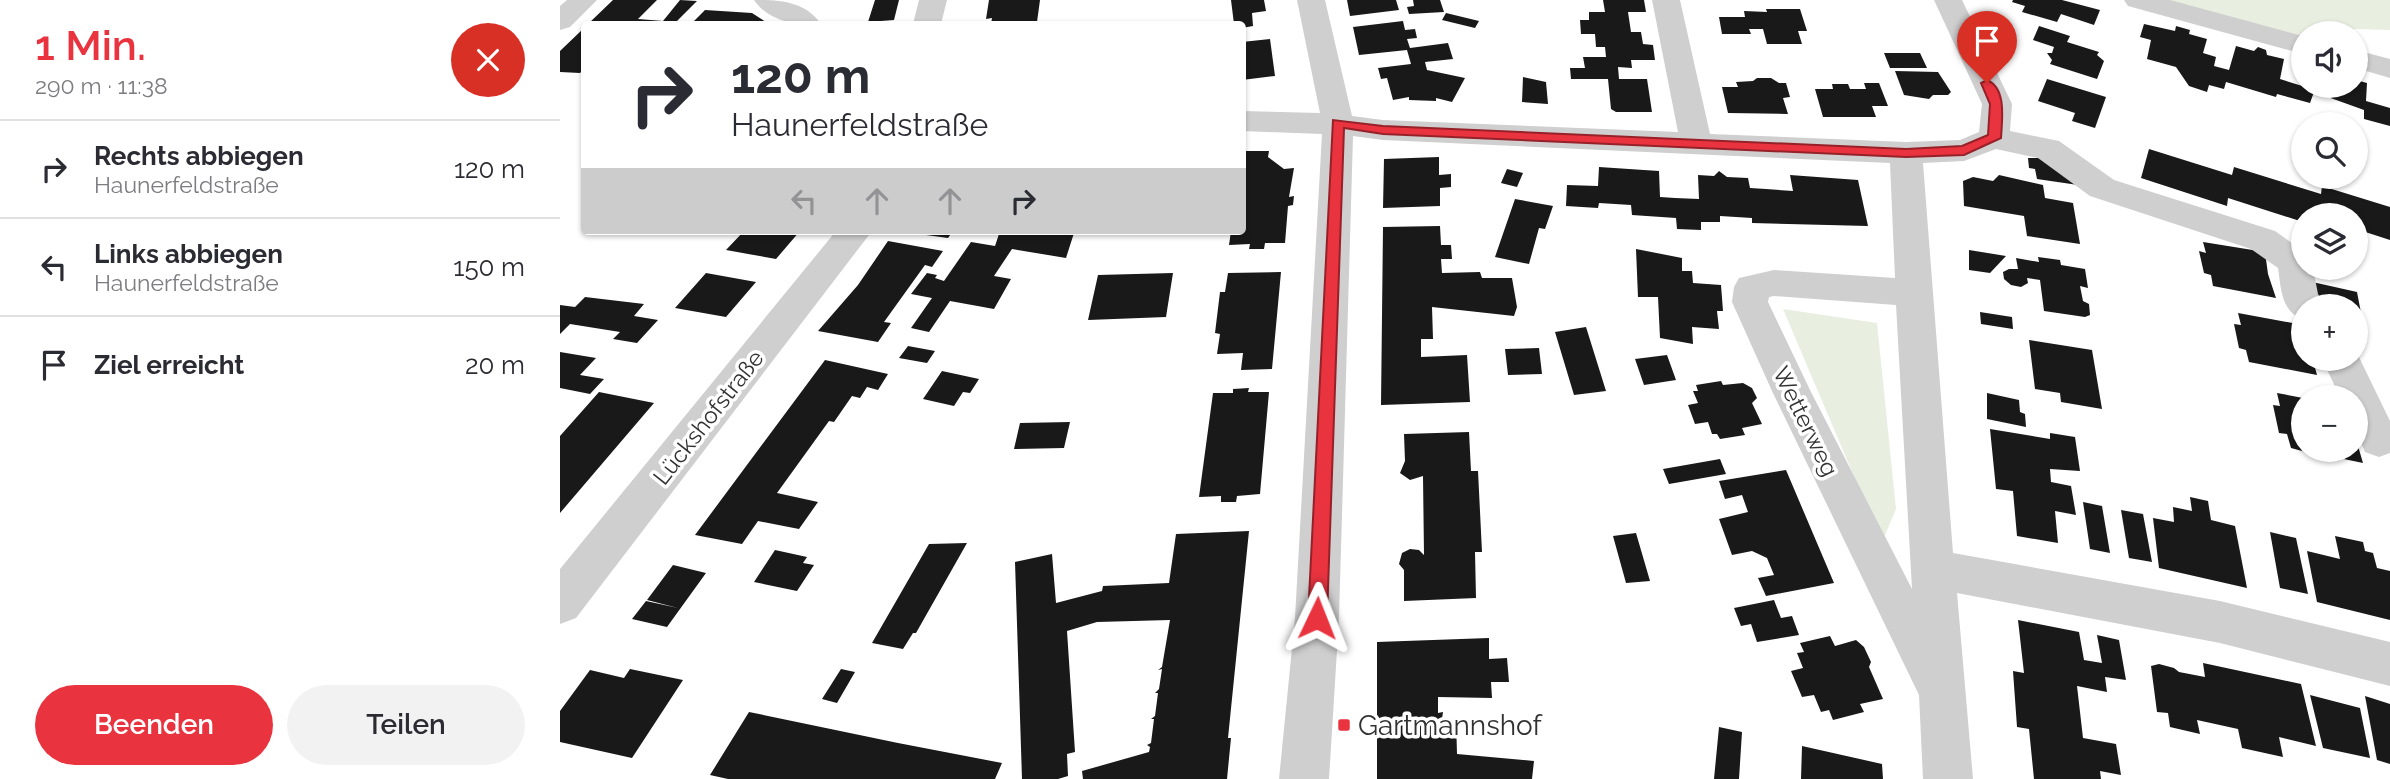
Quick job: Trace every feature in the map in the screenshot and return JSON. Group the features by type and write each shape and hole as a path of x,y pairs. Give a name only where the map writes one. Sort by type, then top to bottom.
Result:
{"street":[{"path":"560,21 583,0"},
{"path":"768,0 802,21"},
{"path":"928,21 933,0"},
{"path":"1304,779 1317,618 1338,123 1311,0"},
{"path":"1666,0 1696,144"},
{"path":"1948,0 1997,104 1994,138"},
{"path":"2138,0 2291,42"},
{"path":"2368,63 2390,69"},
{"path":"1246,121 1338,123 1383,130 1906,153 1964,150 1994,138 2048,149 2102,188 2263,240 2294,262 2300,294"},
{"name":"Wetterweg","path":"1906,153 1913,293 1948,779"},
{"name":"Lückshofstraße","path":"560,603 852,235"},
{"name":"Wetterweg","path":"1913,293 1774,283 1752,287 1750,302 1942,697"},
{"path":"2347,371 2379,440"},
{"path":"1934,569 2107,600 2280,636 2390,664"}],"shaded area":[{"path":"2164,0 2390,0 2390,30 2368,29 2368,21 2291,21 2291,33"},
{"path":"1783,309 1877,323 1896,509 1882,542"}],"building":[{"path":"613,0 657,0 638,19 663,21 591,21"},
{"path":"680,0 697,1 677,21 663,21"},
{"path":"875,0 899,0 894,20 868,21"},
{"path":"989,0 1040,0 1037,21 986,19"},
{"path":"1231,0 1264,0 1266,11 1252,13 1253,26 1246,27 1246,21 1234,21"},
{"path":"1347,0 1396,0 1399,10 1350,16"},
{"path":"1413,0 1440,0 1444,12 1409,14 1407,7 1414,6"},
{"path":"1603,0 1644,0 1646,12 1628,12 1631,32 1641,32 1643,44 1653,45 1655,60 1631,60 1632,68 1618,67 1619,79 1647,79 1652,112 1616,112 1611,109 1608,79 1571,79 1570,68 1585,68 1583,57 1606,57 1605,47 1596,47 1595,34 1581,34 1580,20 1589,20 1589,12 1605,12"},
{"path":"2062,0 2100,10 2094,25 2061,14 2057,22 2022,12 2025,6 2012,2"},
{"path":"1766,9 1800,9 1807,31 1798,31 1802,44 1767,44 1763,29 1749,29 1751,34 1722,34 1719,17 1745,17 1744,11 1767,12"},
{"path":"705,10 752,13 764,21 694,21"},
{"path":"1446,13 1479,21 1475,28 1442,20"},
{"path":"1403,21 1405,30 1415,29 1417,38 1407,39 1410,48 1448,43 1453,59 1425,62 1427,70 1465,78 1452,102 1436,98 1436,101 1409,100 1409,97 1393,100 1387,78 1381,79 1378,68 1411,64 1407,50 1359,55 1353,27"},
{"path":"2144,24 2175,31 2176,26 2190,30 2189,34 2207,39 2203,53 2216,57 2214,66 2229,70 2236,46 2254,51 2258,47 2266,50 2267,55 2284,59 2280,79 2291,82 2291,98 2277,94 2276,97 2226,82 2224,89 2209,85 2207,92 2189,86 2176,67 2147,59 2151,40 2140,37"},
{"path":"2039,26 2070,36 2067,42 2099,52 2097,55 2104,61 2097,79 2050,64 2052,60 2047,53 2052,53 2054,47 2033,40"},
{"path":"581,31 580,73 560,72 560,51"},
{"path":"1270,39 1275,76 1246,80 1246,42"},
{"path":"1884,53 1920,53 1927,68 1890,68"},
{"path":"1895,71 1938,72 1951,92 1948,95 1933,95 1929,99 1904,95"},
{"path":"1523,77 1546,82 1548,104 1522,102"},
{"path":"1757,78 1771,78 1779,83 1786,83 1790,97 1783,98 1788,114 1728,113 1722,87 1738,87 1736,82 1753,81"},
{"path":"2047,79 2106,97 2095,128 2072,121 2075,113 2038,101"},
{"path":"1864,83 1879,83 1888,106 1872,106 1876,117 1823,117 1815,89 1833,89 1832,84 1848,84 1850,89 1866,89"},
{"path":"2292,98 2312,98 2310,103"},
{"path":"2331,98 2366,98 2366,101 2390,108 2390,126 2368,120 2368,112"},
{"path":"2149,149 2232,175 2234,167 2291,185 2291,189 2305,189 2321,194 2322,189 2332,189 2390,207 2390,240 2368,233 2368,203 2291,203 2291,218 2228,198 2227,206 2141,178"},
{"path":"1246,151 1269,151 1268,157 1284,169 1294,168 1289,197 1294,196 1293,205 1288,206 1285,243 1265,243 1264,249 1249,249 1250,244 1229,245 1230,235 1246,235"},
{"path":"1439,157 1439,175 1451,174 1451,187 1440,188 1440,206 1383,208 1384,159"},
{"path":"2028,158 2051,158 2078,185 2037,179 2035,169 2029,168"},
{"path":"1599,167 1659,171 1660,197 1675,198 1699,199 1698,175 1714,176 1719,171 1727,177 1748,178 1750,188 1793,191 1790,175 1858,180 1868,226 1752,223 1752,218 1720,216 1720,222 1701,222 1701,230 1677,229 1676,218 1632,215 1631,205 1599,203 1598,208 1566,206 1567,185 1598,186"},
{"path":"1507,169 1523,173 1517,187 1501,183"},
{"path":"1999,175 2043,185 2045,198 2073,203 2080,244 2027,236 2024,216 1964,206 1963,181 1973,177 1993,181"},
{"path":"1515,199 1553,206 1545,229 1539,228 1529,264 1495,257"},
{"path":"1440,226 1441,245 1451,245 1452,259 1441,259 1442,273 1480,272 1482,278 1512,278 1517,307 1514,316 1432,307 1433,339 1421,339 1421,357 1467,355 1470,402 1381,405 1383,227"},
{"path":"740,235 797,235 776,259 726,250"},
{"path":"926,235 950,235 948,238"},
{"path":"999,235 1073,235 1066,258 1012,249 994,276 1011,279 994,309 950,301 929,332 911,328 932,298 911,294 927,273 937,275 935,278 944,281 971,242 995,246"},
{"path":"888,241 943,251 932,267 925,265 884,322 891,323 878,342 818,331 858,285"},
{"path":"2203,242 2265,252 2268,274 2276,298 2213,286 2211,275 2204,273 2199,251 2206,253"},
{"path":"1636,249 1682,258 1682,271 1692,271 1693,283 1721,285 1723,311 1717,311 1719,329 1692,327 1693,344 1660,338 1658,297 1638,297"},
{"path":"1969,250 2006,256 1990,273 1969,270"},
{"path":"2038,257 2060,260 2061,265 2085,269 2088,288 2080,286 2083,301 2089,304 2090,315 2085,317 2044,311 2040,280 2027,278 2028,283 2021,287 2011,285 2004,279 2003,272 2018,269 2016,258 2039,262"},
{"path":"1281,272 1272,369 1241,370 1243,353 1217,354 1220,334 1215,333 1220,292 1225,292 1228,273"},
{"path":"706,273 756,282 726,317 675,308"},
{"path":"1173,273 1166,317 1088,320 1098,275"},
{"path":"2308,281 2357,294 2310,294"},
{"path":"585,297 644,304 634,316 658,320 637,343 613,339 620,332 570,324 560,334 560,305 575,307"},
{"path":"1980,312 2012,317 2013,329 1981,324"},
{"path":"2238,313 2291,323 2291,370 2249,362 2246,350 2239,348 2234,324 2241,325"},
{"path":"1586,327 1606,391 1574,395 1555,332"},
{"path":"2029,340 2092,350 2102,409 2061,402 2060,393 2035,389"},
{"path":"908,346 935,351 927,363 899,358"},
{"path":"1539,348 1542,374 1508,375 1505,349"},
{"path":"560,352 596,358 580,375 604,379 590,394 560,388"},
{"path":"1667,355 1676,380 1644,385 1635,359"},
{"path":"825,360 888,374 878,390 867,387 860,398 852,396 834,422 829,421 777,493 818,502 799,529 758,521 742,544 695,535"},
{"path":"942,371 979,379 970,393 963,392 954,406 923,399"},
{"path":"2296,371 2316,371 2317,375"},
{"path":"1721,381 1723,385 1743,383 1752,388 1757,398 1752,403 1762,424 1742,428 1745,435 1720,439 1717,434 1712,434 1708,422 1695,424 1688,405 1698,403 1693,391 1698,391 1696,385"},
{"path":"1249,388 1248,392 1269,392 1260,494 1237,496 1236,502 1221,502 1221,496 1199,497 1213,393 1233,393 1233,389"},
{"path":"599,392 654,403 560,513 560,436"},
{"path":"1987,393 2019,400 2020,412 2025,414 2026,427 1987,419"},
{"path":"2277,393 2291,396 2291,448 2287,434 2279,433 2273,405 2280,406"},
{"path":"1070,422 1064,448 1014,449 1020,423"},
{"path":"1990,429 2050,439 2050,433 2075,437 2080,471 2050,469 2051,482 2071,486 2076,515 2055,511 2058,543 2017,536 2013,491 1996,489"},
{"path":"1469,432 1471,471 1478,471 1482,552 1475,552 1476,598 1404,601 1404,570 1399,564 1402,553 1410,549 1419,550 1424,555 1423,476 1410,480 1400,473 1405,461 1404,434"},
{"path":"1720,459 1726,474 1669,484 1663,469"},
{"path":"1786,470 1834,583 1766,596 1758,578 1774,575 1767,558 1752,551 1732,555 1719,519 1748,512 1742,495 1725,499 1719,481"},
{"path":"2190,497 2208,501 2211,520 2235,526 2247,588 2159,568 2153,518 2174,522 2173,507 2192,511"},
{"path":"2083,502 2102,506 2110,553 2090,549"},
{"path":"2121,510 2143,514 2152,562 2129,558"},
{"path":"1249,531 1228,738 1231,738 1227,779 1083,779 1082,771 1149,752 1150,747 1147,745 1151,743 1154,719 1151,719 1155,716 1158,693 1155,693 1159,689 1162,669 1158,670 1162,667 1170,620 1097,622 1067,631 1075,752 1067,754 1068,776 1058,779 1022,779 1015,562 1052,554 1056,603 1102,591 1103,586 1169,583 1176,534"},
{"path":"2270,532 2296,538 2308,594 2280,588"},
{"path":"1636,533 1650,581 1626,583 1613,536"},
{"path":"2335,536 2363,542 2365,551 2373,553 2377,568 2390,571 2390,620 2317,602 2307,551 2340,559"},
{"path":"967,543 916,633 913,633 903,649 872,643 929,544"},
{"path":"775,550 807,557 803,563 814,565 797,591 754,582"},
{"path":"673,565 706,573 667,627 632,619 646,601 678,608 647,600"},
{"path":"1774,600 1781,618 1792,616 1799,635 1757,642 1751,624 1741,626 1734,608"},
{"path":"2018,620 2079,632 2084,660 2102,663 2097,635 2119,640 2126,680 2105,677 2107,692 2077,686 2083,738 2116,744 2121,775 2100,771 2101,779 2034,779 2029,729 2017,727 2013,671 2024,673"},
{"path":"1830,636 1835,646 1856,640 1864,647 1871,662 1869,667 1883,699 1860,704 1864,712 1833,720 1829,710 1821,712 1814,695 1802,697 1791,671 1803,668 1797,653 1804,652 1800,643"},
{"path":"1489,638 1489,659 1507,658 1509,682 1491,682 1492,698 1438,697 1438,713 1443,712 1442,719 1456,719 1457,754 1534,761 1532,779 1377,779 1377,642"},
{"path":"2203,663 2301,684 2316,746 2279,737 2283,757 2242,748 2238,729 2197,720 2200,734 2170,727 2168,713 2157,712 2151,666 2159,664 2179,672 2205,677"},
{"path":"630,669 683,680 632,758 560,742 560,711 590,670 624,678"},
{"path":"841,669 855,672 837,703 822,699"},
{"path":"2310,695 2360,708 2370,758 2323,748"},
{"path":"2365,696 2390,704 2390,764 2377,760"},
{"path":"749,712 1002,763 995,779 728,779 710,775"},
{"path":"1719,727 1742,732 1739,779 1714,779"},
{"path":"1802,746 1882,764 1883,779 1801,779"}],"place":[{"name":"Gartmannshof","path":"1344,725"}],"route":[{"path":"1317,618 1338,123 1383,130 1906,153 1964,150 1994,138 1997,104 1987,83"}]}
